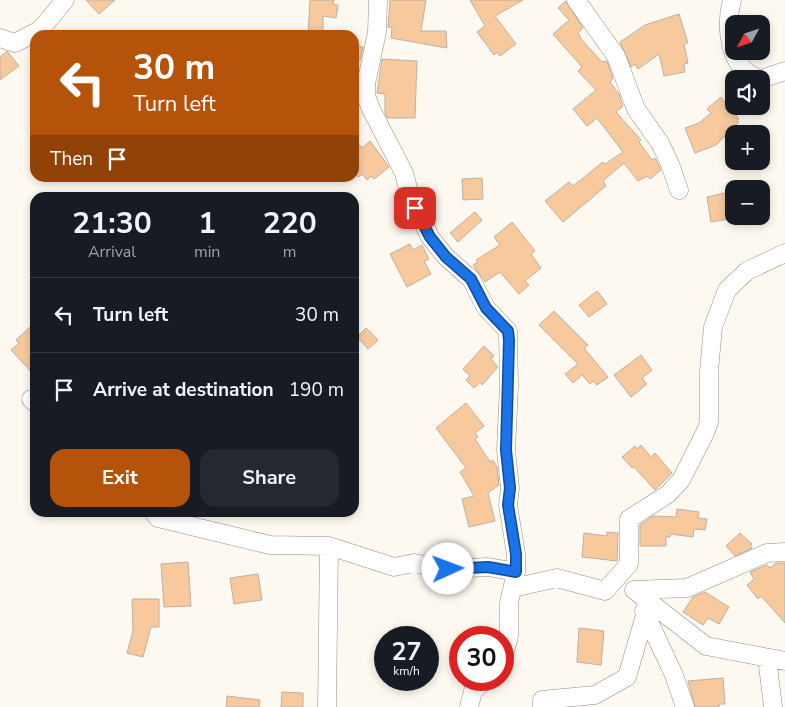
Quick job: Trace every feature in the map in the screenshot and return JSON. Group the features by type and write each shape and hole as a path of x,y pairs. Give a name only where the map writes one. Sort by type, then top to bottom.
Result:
{"street":[{"path":"40,30 65,0"},
{"path":"378,0 378,32 366,84 366,96 371,109 404,173 410,196 430,237 446,257 471,279 486,308 508,331 509,386 506,450 510,488 508,505 516,554 514,580 509,603 509,626"},
{"path":"576,0 616,56 636,109 660,143 679,190"},
{"path":"732,0 727,23 729,42 747,70"},
{"path":"0,38 15,43 30,35"},
{"path":"770,76 785,72"},
{"path":"157,517 270,545 329,546 394,567 414,564 448,569 488,567 514,580 557,578 605,590 629,564 629,519 668,494 681,480 706,433 713,327 728,290 747,271 785,253"},
{"path":"326,707 329,546"},
{"path":"634,590 687,588 767,553 785,552"},
{"path":"634,590 674,675 684,707"},
{"path":"634,590 706,646 785,661"},
{"path":"542,707 542,700 595,695 627,677 645,615"},
{"path":"768,658 772,707"},
{"path":"468,707 473,691"}],"building":[{"path":"86,0 115,0 99,14"},
{"path":"310,0 334,0 333,4 338,5 336,18 323,16 323,30 308,30"},
{"path":"390,0 426,0 421,31 446,31 447,48 391,38 392,28 388,27"},
{"path":"470,0 523,0 495,16 516,44 500,56 497,52 494,55 477,32 485,26"},
{"path":"566,1 583,28 578,33 582,40 602,62 607,61 613,78 610,82 619,94 623,106 616,112 641,140 639,142 652,160 655,158 661,170 650,179 647,176 638,181 624,163 603,181 606,186 563,222 545,201 569,182 573,186 603,162 605,164 623,152 597,118 587,126 573,109 596,90 578,71 582,67 553,34 569,20 558,8"},
{"path":"679,14 688,43 684,44 688,63 684,64 685,72 664,76 659,54 638,69 635,64 631,67 620,42 645,25"},
{"path":"359,46 363,47 359,60"},
{"path":"7,51 19,66 0,80 0,57"},
{"path":"382,59 417,61 415,118 387,118 385,113 385,94 377,93"},
{"path":"721,97 725,102 725,115 736,115 739,122 736,125 725,125 725,136 716,145 695,153 685,128 699,123 711,113 707,109"},
{"path":"370,141 389,167 374,179 371,176 367,180 363,174 359,176 359,144 362,148"},
{"path":"482,178 483,199 463,200 462,179"},
{"path":"725,193 725,220 711,222 707,197"},
{"path":"475,212 482,220 458,242 450,233"},
{"path":"512,222 535,251 531,254 541,268 525,281 529,285 519,294 500,272 485,282 473,265 478,262 476,260 500,245 494,237"},
{"path":"410,244 413,250 422,245 429,259 424,261 431,274 407,287 390,254"},
{"path":"597,291 607,304 589,317 579,305"},
{"path":"554,311 588,345 584,348 608,377 597,385 593,381 590,384 582,375 573,383 565,374 578,364 539,325"},
{"path":"30,327 30,371 11,350 19,343 16,340"},
{"path":"366,328 378,340 368,349 359,339 359,335"},
{"path":"484,346 494,356 491,359 498,367 482,385 480,382 474,388 466,380 470,376 463,369"},
{"path":"641,355 652,370 642,378 647,384 631,397 614,375"},
{"path":"466,403 484,426 475,433 478,437 475,439 490,462 493,460 497,467 499,485 488,493 495,521 469,527 462,499 474,496 460,472 466,468 436,428"},
{"path":"641,445 651,457 655,453 672,473 655,490 622,457 635,446 637,449"},
{"path":"677,509 699,512 698,518 707,519 705,530 694,529 693,537 670,534 670,537 666,537 666,546 640,546 640,525 653,516 676,517"},
{"path":"607,532 618,533 617,561 582,557 584,533 607,536"},
{"path":"740,533 752,544 750,545 752,548 735,556 726,546"},
{"path":"188,562 191,606 164,607 161,564"},
{"path":"776,563 785,563 785,623 761,596 758,599 747,585 754,579 750,572 767,565 770,568"},
{"path":"258,574 262,600 234,604 230,578"},
{"path":"705,592 729,607 719,624 708,618 703,625 683,612 693,597"},
{"path":"132,599 159,599 159,627 151,627 143,657 127,653 133,631"},
{"path":"579,628 604,631 601,665 577,662"},
{"path":"723,678 725,704 719,704 719,707 695,707 688,681"},
{"path":"282,692 303,693 303,707 281,707"},
{"path":"227,696 260,700 259,707 226,707"}],"route":[{"path":"415,208 430,237 446,257 471,279 479,298 492,317 508,331 509,340 506,450 510,488 509,521 516,554 516,572 488,567 448,569"}]}
